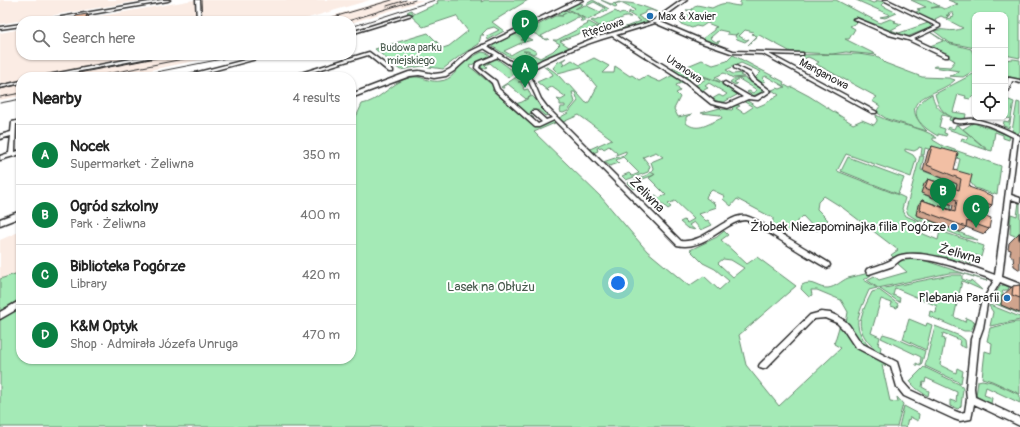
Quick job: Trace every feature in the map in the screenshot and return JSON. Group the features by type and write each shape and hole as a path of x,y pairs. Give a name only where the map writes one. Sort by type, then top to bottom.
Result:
{"street":[{"path":"74,16 168,0"},
{"path":"198,0 199,16"},
{"path":"356,94 409,74 419,73 434,76 444,75 452,70 467,56 484,46 580,0"},
{"name":"Rtęciowa","path":"525,71 557,55 612,34 655,21 685,0"},
{"path":"885,0 939,26 910,39"},
{"path":"356,31 410,15"},
{"path":"856,19 891,34 910,39 946,56"},
{"name":"Manganowa","path":"655,21 730,51 764,54 801,54"},
{"path":"0,28 16,26"},
{"name":"Uranowa","path":"612,34 686,81 713,104 728,106 747,97 756,99 768,91 753,80 749,74 736,67"},
{"name":"Żeliwna","path":"484,46 525,71 531,78 541,102 555,118 679,243 683,244 693,242 735,220 744,218 775,234 827,265"},
{"path":"356,57 369,53 391,71"},
{"name":"Manganowa","path":"764,54 874,112"},
{"path":"498,55 478,64 476,67 494,82 497,90 537,126 555,118"},
{"path":"69,72 132,60"},
{"path":"204,72 250,60"},
{"path":"306,72 346,60"},
{"path":"1008,86 1010,79 1020,82"},
{"path":"0,87 16,83"},
{"path":"725,83 747,97"},
{"path":"534,112 545,122"},
{"path":"763,366 812,317 818,315 827,316 836,319 844,325 858,345 894,364 902,388 912,395 960,417 968,416 971,399 970,388 975,339 984,304 998,279 1008,196 1018,137 975,121 964,123 955,121"},
{"path":"12,154 14,123 16,123"},
{"path":"0,137 13,133"},
{"path":"0,158 16,153"},
{"path":"1008,196 1020,200"},
{"path":"0,216 16,213"},
{"path":"0,222 16,214"},
{"name":"Żeliwna","path":"869,271 892,263 900,258 912,256 938,259 1020,287"},
{"path":"0,316 16,306"},
{"path":"971,399 1020,422"}],"shaded area":[{"path":"0,0 145,0 48,16 16,16 16,21 0,24"},
{"path":"194,0 370,0 315,16 100,16"},
{"path":"388,0 424,0 356,21 356,16 332,16"},
{"path":"16,30 16,60 117,60 60,72 16,72 16,81 0,86 0,33"},
{"path":"139,60 199,60 141,72 75,72"},
{"path":"16,84 16,97 0,100 0,88"},
{"path":"16,233 16,300 0,310 0,240"}],"green space":[{"name":"Budowa parku miejskiego","path":"482,0 481,2 485,0 528,0 492,22 504,31 488,40 487,36 499,30 494,27 487,29 482,34 484,35 481,35 479,44 461,55 443,69 422,66 400,70 375,49 428,33 443,48 449,46 468,31 456,16 423,27 407,12 411,10 414,14 438,3 437,1"},
{"path":"593,0 609,9 588,20 566,8 579,3 583,4 575,9 585,5 600,12 605,8 594,2 588,5 586,4"},
{"path":"601,0 611,4 617,3 615,4 617,6 615,7"},
{"path":"742,0 836,0 880,23 890,19 896,21 894,22 902,24 891,30 899,33 928,23 932,27 907,37 894,34 855,18 853,19 858,22 850,26 855,29 849,39 845,39 877,55 846,52 832,54 791,52 759,35 748,45 757,36 752,34 754,32 745,30 739,36 746,40 749,39 745,42 737,39 735,36 738,33 735,35 727,34 728,32 719,30 710,38 716,42 720,41 715,45 702,39 717,27 707,23 701,27 696,26 692,28 681,24 679,21 692,12 686,10 691,10 697,5 712,8 724,4 740,6 740,2"},
{"path":"856,0 866,0 873,3 877,2 874,0 886,2 881,5 897,13 885,18 880,17 890,15"},
{"path":"911,0 928,0 939,6 931,8 940,7 944,9 958,4 948,0 1020,0 1020,58 1008,56 1008,12 972,12 972,47 950,43 934,31 958,30 963,28 946,19 952,18 951,17 954,16 953,13 948,13 950,15 946,15 948,17 945,18 941,16 935,19 936,20 930,20 914,13 920,10 917,9 926,7"},
{"path":"621,3 637,4 662,14 651,10 645,11 645,13 638,16 644,20 649,18 653,20 613,32 641,21 628,13 630,13 629,11 632,13 635,10"},
{"path":"564,10 569,11 562,15 570,11 583,18 585,21 580,21 582,19 578,17 541,36 545,39 549,39 546,40 528,30 555,16 563,16 557,15"},
{"path":"615,11 620,14 624,13 631,17 625,17 604,25 607,28 611,28 608,29 603,28 591,21 595,21"},
{"path":"589,22 606,31 604,32 596,27 560,41 571,47 537,62 525,54 513,59 493,47 493,45 521,31 528,35 521,40 524,41 522,40 526,37 532,40 521,43 504,51 511,55 528,47 537,52 533,54 528,51 523,51 540,58 553,51 560,44 553,40 557,40 588,24 587,23"},
{"path":"930,32 948,43 971,49 972,72 963,77 949,76 954,75 959,71 933,67 950,67 955,61 925,45 930,46 943,41"},
{"name":"Lasek na Obłużu","path":"482,52 491,56 469,66 491,84 492,83 494,89 492,90 528,122 536,127 553,121 555,123 534,132 601,197 647,251 689,286 704,276 719,290 729,281 715,269 703,263 690,250 717,237 724,231 728,235 721,240 747,264 757,257 796,286 739,335 746,365 779,406 841,348 834,344 840,324 852,341 861,349 869,355 893,366 882,365 890,401 898,402 897,397 903,404 897,427 0,427 0,320 16,310 16,364 356,364 356,116 362,104 373,100 401,81 413,77 435,81 448,79 472,57","holes":["723,259 731,260 744,268 733,277 718,263"]},
{"path":"858,54 879,57 885,63 922,77 949,78 955,80 947,86 929,94 916,104 914,111 927,131 887,119 876,112 880,106 872,101 877,97 816,64 819,62 808,57 804,59 797,55"},
{"path":"733,55 784,82 783,84 790,88 792,87 809,96 853,124 862,120 874,125 877,121 876,115 883,119 923,130 937,138 933,138 933,140 943,146 1001,166 997,194 975,188 970,182 956,175 960,159 925,148 924,155 921,155 922,148 919,147 914,151 905,149 905,151 913,155 916,159 911,177 846,154 837,171 905,198 902,209 906,216 933,228 932,232 922,229 921,233 938,240 940,231 984,246 981,257 976,255 974,262 971,264 961,260 958,263 916,255 894,258 891,255 898,250 843,208 824,196 818,202 817,209 828,220 817,231 803,216 782,236 772,231 773,218 737,199 731,206 723,199 725,196 712,190 706,198 716,204 715,205 717,207 699,214 706,221 708,220 712,225 701,230 694,222 689,225 695,230 687,228 680,222 684,220 687,223 694,219 675,201 668,204 671,207 668,209 653,196 656,195 659,198 666,195 649,178 654,175 640,180 641,185 634,189 628,183 651,172 655,175 652,171 653,168 651,162 663,157 656,152 643,157 650,166 648,172 626,180 622,176 629,173 632,176 639,173 623,157 616,160 619,163 610,166 603,162 624,155 626,151 616,155 617,153 609,146 604,149 602,147 597,148 598,151 593,153 590,149 612,139 579,115 563,122 559,118 568,113 578,101 575,92 572,92 575,102 568,111 563,113 560,112 561,107 565,107 565,105 560,105 560,102 557,99 561,100 566,97 552,87 547,89 548,91 537,82 553,75 543,66 547,67 556,73 567,85 570,85 586,103 589,102 597,87 581,67 558,73 553,68 558,62 566,58 562,61 564,64 562,66 572,60 580,65 594,58 609,66 602,73 614,73 615,66 639,80 646,76 660,82 673,75 684,82 676,85 680,91 676,93 680,97 674,109 678,117 692,114 686,117 686,123 690,126 699,127 722,118 720,115 701,113 720,108 732,110 733,109 731,107 737,105 740,106 736,108 744,113 753,107 743,101 746,100 757,107 779,95 772,90 785,87 766,76 762,78 765,81 760,83 754,79 761,72 741,63 726,70 733,74 743,73 740,75 744,77 733,78 724,73 715,77 723,83 701,75 693,79 689,79 684,77 687,76 682,76 672,69 675,68 678,70 702,60 713,65 727,61"},
{"path":"493,59 497,59 515,72 508,78 490,63 485,65 487,67 483,69 481,67 483,64"},
{"path":"1008,60 1020,60 1020,81 1008,76"},
{"path":"519,73 525,81 518,82 524,82 521,83 524,90 528,89 531,96 526,99 508,84 503,86 504,88 501,87 518,76"},
{"path":"972,75 972,97 970,99 965,98 966,96 958,94 953,112 966,114 965,120 963,121 952,117 944,112 939,105 935,94"},
{"path":"701,76 722,83 737,92 737,95 722,103 712,99 719,95 723,97 727,94 709,83 705,86 708,88 702,91 696,85 706,79"},
{"path":"745,78 763,88 764,91 753,96 747,92 749,91 753,93 757,90 739,79 734,82 737,84 735,85 730,82 734,79"},
{"path":"932,94 935,104 950,117 942,115 939,127 945,129 944,133 947,134 946,136 938,134 938,136 919,121 916,111 918,105"},
{"path":"532,96 548,115 545,116 538,110 529,114 534,118 532,119 515,104"},
{"path":"1008,100 1014,102 1009,128 1003,126 1004,121 1009,122 1010,119 1008,118"},
{"path":"1017,102 1020,103 1020,131 1018,134 1012,131"},
{"path":"950,117 954,120 954,122 949,120"},
{"path":"973,123 1008,134 1010,136 1009,140 1003,138 1003,135 995,132 992,151 988,150 963,129"},
{"path":"956,125 987,150 961,141 962,138 967,140 968,136 947,129 948,127 954,129"},
{"path":"920,156 924,156 921,170 957,184 956,189 925,195 951,205 949,216 919,205 916,215 978,240 965,238 914,218 908,214 906,209"},
{"path":"848,157 904,178 898,194 841,171"},
{"path":"1019,202 1020,238 1010,234 1011,214 1017,216"},
{"path":"907,257 928,259 923,260 987,281 961,273 949,273 878,288 867,280 874,276 879,280 907,272 898,264 898,261"},
{"path":"869,273 871,275 864,280 877,288 869,290 861,308 858,328 861,335 873,351 859,342 846,323 848,312 841,300 817,290 811,290 812,295 809,297 801,289 802,285 806,283 828,288 848,278"},
{"path":"16,274 16,301 0,311 0,279"},
{"path":"950,275 962,275 962,279 970,282 971,280 982,290 962,281 954,317 965,322 966,318 975,322 971,331 964,331 929,316 930,311 936,313 937,306 895,288 893,295 900,298 899,302 880,289"},
{"path":"1004,285 1009,287 1008,290 1002,292 1004,295 1002,296 1001,305 1020,314 991,302 1000,286"},
{"path":"879,290 898,304 897,308 891,306 892,303 881,299 871,333 880,337 878,345 881,347 880,352 876,350 865,338 860,323 863,311 872,292"},
{"path":"990,305 1020,317 1020,320 990,326 993,312 989,306"},
{"path":"909,319 926,326 927,323 932,325 926,350 903,339"},
{"path":"1020,322 1020,394 982,378 985,351 991,353 992,343 987,341 990,328"},
{"path":"935,326 960,336 965,340 966,348 959,345 960,340 943,333 942,338 945,339 940,365 956,373 957,368 963,371 961,383 925,366"},
{"path":"883,334 925,351 921,366 916,365 916,363 920,365 921,357 881,338"},
{"path":"924,367 961,385 963,389 961,406 958,409 950,406 950,400 956,402 957,392 926,378 922,387 929,391 928,396 918,390 910,381"},
{"path":"982,380 992,382 1020,395 1020,403 986,387 984,395 992,398 991,404 976,396 978,381"},
{"path":"904,406 919,414 918,421 910,417 909,420 908,419 907,427 899,427"}],"building":[{"path":"87,14 86,16 76,16"},
{"path":"932,146 958,153 954,170 972,175 969,187 993,196 992,205 974,199 972,211 991,218 989,229 967,221 966,227 920,210 922,200 955,212 957,200 925,188 928,179 959,190 961,179 927,165"},
{"path":"1020,285 1020,298 1012,295 1013,286"}],"railway":[{"path":"337,16 392,0"},
{"path":"387,6 406,0"},
{"path":"356,18 415,0"},
{"path":"356,25 435,0"},
{"path":"84,72 145,60"},
{"path":"117,72 178,60"},
{"path":"156,72 217,60"},
{"path":"0,89 16,85"},
{"path":"0,97 16,94"},
{"path":"0,103 16,100"}],"place":[{"name":"Max & Xavier","path":"650,16"},
{"name":"K&M Optyk","path":"525,43"},
{"name":"Nocek","path":"525,88"},
{"name":"Ogród szkolny","path":"943,211"},
{"name":"Żłobek Niezapominajka filia Pogórze","path":"954,227"},
{"name":"Biblioteka Pogórze","path":"976,228"},
{"name":"Plebania Parafii","path":"1007,298"}]}
